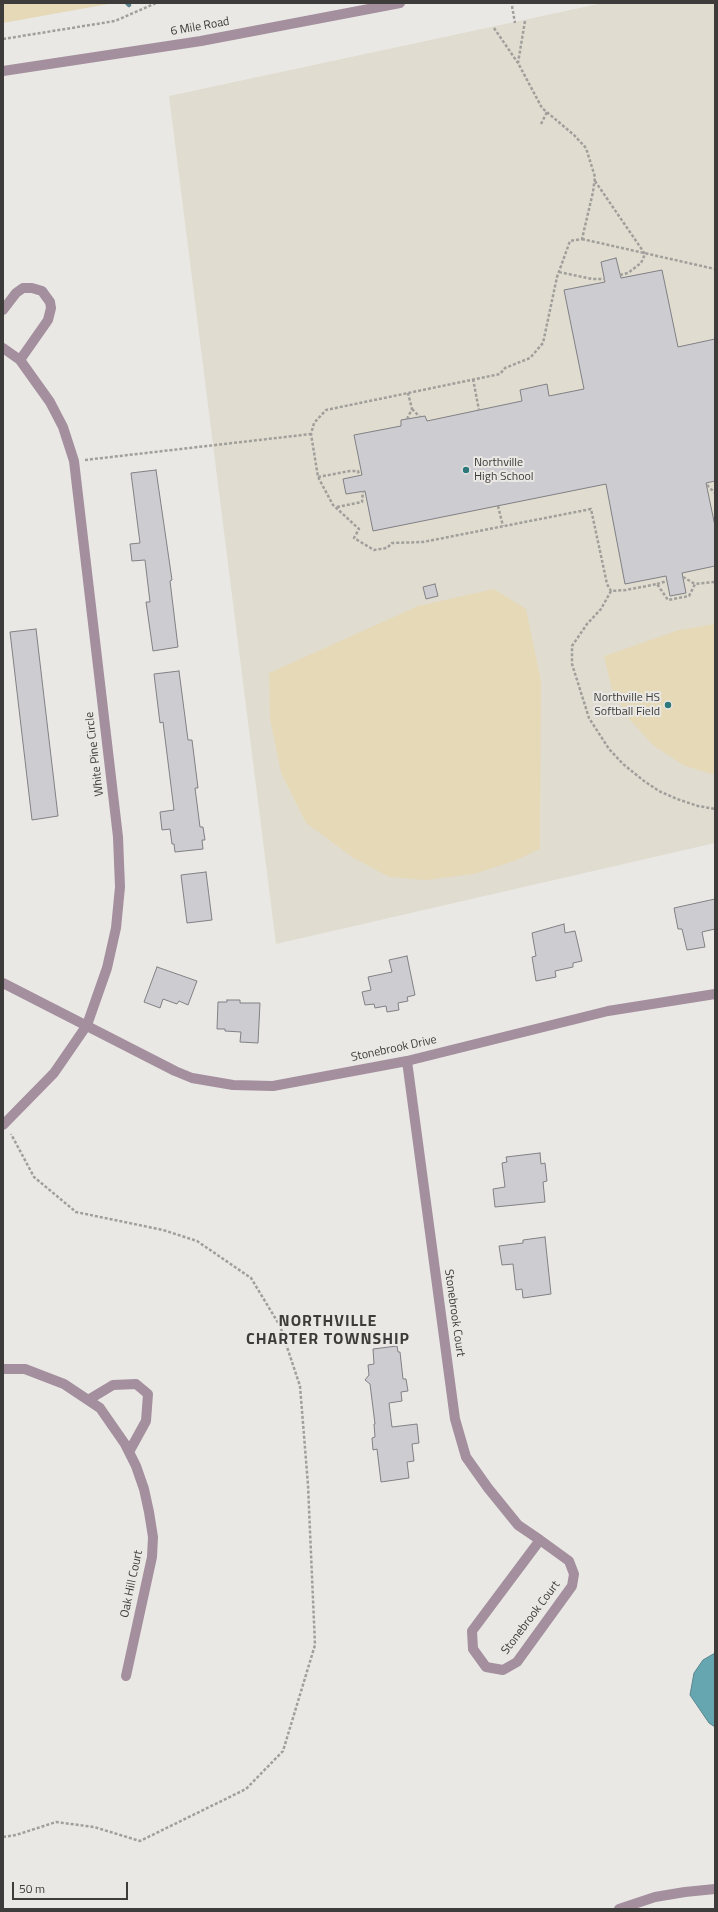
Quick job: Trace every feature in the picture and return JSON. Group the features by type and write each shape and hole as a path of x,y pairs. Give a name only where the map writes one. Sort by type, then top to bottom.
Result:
{"street":[{"name":"6 Mile Road","path":"3,71 201,41 400,3"},
{"path":"3,310 16,293 23,288 32,288 42,291 50,302 51,308 48,320 20,360"},
{"name":"White Pine Circle","path":"3,348 20,360 53,408 63,427 74,462 119,847 120,887 116,928 107,968 87,1025 54,1073 5,1128"},
{"name":"Stonebrook Drive","path":"3,983 175,1071 192,1078 233,1085 273,1086 407,1061 608,1011 715,994"},
{"name":"Stonebrook Court","path":"407,1061 455,1419 466,1457 488,1488 518,1525 540,1540 569,1561 574,1574 572,1586 517,1662 503,1670 486,1667 472,1649 472,1631 540,1540"},
{"name":"Oak Hill Court","path":"3,1369 25,1369 64,1384 100,1408 129,1452 144,1489 153,1537 152,1557 126,1676"},
{"path":"88,1400 113,1385 136,1384 148,1394 146,1421 129,1452"},
{"path":"619,1909 655,1897 715,1889"}],"path":[{"path":"3,39 115,22 156,3"},
{"path":"512,6 515,23"},
{"path":"518,63 525,21"},
{"path":"494,28 518,63 542,108 574,135 586,148 595,181 645,254"},
{"path":"541,124 547,112"},
{"path":"582,239 595,181"},
{"path":"611,591 607,584 591,509 423,542 392,543 387,548 374,550 354,538 359,529 336,508 318,477 311,434 314,422 326,410 500,374 505,368 530,358 543,343 559,272 570,241 582,239 715,269"},
{"path":"620,275 628,273 642,263 645,254"},
{"path":"559,272 592,279 605,279"},
{"path":"473,379 480,410"},
{"path":"408,393 412,409 420,417"},
{"path":"407,419 412,409"},
{"path":"74,462 311,434"},
{"path":"318,477 350,472 358,472 359,476"},
{"path":"707,486 715,493"},
{"path":"336,508 362,502 363,491"},
{"path":"498,506 503,526"},
{"path":"683,577 695,584 715,582"},
{"path":"611,591 626,590 667,581"},
{"path":"657,584 668,600 689,596 695,584"},
{"path":"611,591 601,609 580,632 572,646 572,664 589,718 609,749 623,764 644,782 677,799 715,810"},
{"path":"3,1837 56,1822 94,1827 140,1841 246,1789 283,1750 315,1645 308,1485 300,1386 280,1326 251,1278 197,1240 163,1230 76,1212 34,1177 11,1134 5,1128"}],"shaded area":[{"path":"3,3 114,3 3,23"},
{"name":"Northville High School","path":"603,3 715,3 715,843 276,944 169,96"},
{"path":"494,589 526,609 541,681 540,849 514,861 474,874 426,880 389,877 352,857 306,823 281,773 270,719 269,673 418,606"},
{"name":"Northville HS Softball Field","path":"715,624 715,775 685,766 654,746 631,721 612,690 604,656 679,630"}],"water":[{"path":"715,1653 715,1727 709,1723 690,1695 694,1673 703,1660"}],"building":[{"path":"616,258 621,278 662,270 678,347 715,339 715,481 706,483 715,526 715,566 682,573 686,593 670,596 666,576 625,584 606,484 373,531 365,491 346,494 343,479 362,475 354,435 401,426 401,420 425,416 427,421 522,401 520,390 547,384 549,396 584,389 564,290 605,282 601,262"},
{"path":"156,470 172,580 170,581 178,647 153,651 146,602 150,602 145,560 132,561 130,544 140,543 131,473"},
{"path":"435,584 438,596 426,599 423,587"},
{"path":"36,629 58,816 32,820 10,632"},
{"path":"179,671 188,740 192,740 198,788 195,788 200,827 203,827 205,840 202,840 203,849 175,852 174,844 172,844 170,829 162,830 160,812 174,810 163,722 160,723 154,674"},
{"path":"206,872 212,920 187,923 181,875"},
{"path":"715,899 715,929 702,932 705,947 687,950 682,929 678,929 674,908"},
{"path":"564,924 565,933 575,931 582,961 573,963 573,967 555,971 556,977 536,981 532,957 536,956 532,933"},
{"path":"407,956 415,995 407,997 408,1001 398,1003 399,1010 387,1012 386,1006 375,1008 374,1004 365,1005 362,992 371,990 368,977 392,972 389,960"},
{"path":"157,967 197,981 188,1005 179,1001 177,1004 163,999 160,1008 144,1002"},
{"path":"227,1000 240,1000 240,1003 260,1003 258,1043 240,1042 241,1032 217,1029 218,1002 227,1002"},
{"path":"540,1153 541,1164 545,1163 547,1181 543,1182 545,1202 495,1207 493,1189 505,1187 502,1163 507,1162 506,1157"},
{"path":"545,1237 551,1294 523,1298 522,1289 516,1290 513,1264 502,1265 499,1246 523,1243 523,1240"},
{"path":"397,1346 398,1352 400,1352 403,1379 406,1379 408,1391 401,1392 402,1401 389,1403 392,1427 417,1424 419,1443 412,1444 414,1461 407,1462 409,1478 381,1482 377,1449 373,1450 372,1438 375,1437 375,1424 370,1384 365,1380 369,1375 368,1365 374,1364 373,1349"}],"place":[{"name":"Northville High School","path":"466,470"},
{"name":"Northville HS Softball Field","path":"668,705"}],"district":[{"name":"NORTHVILLE CHARTER TOWNSHIP","path":"328,1331"}]}
